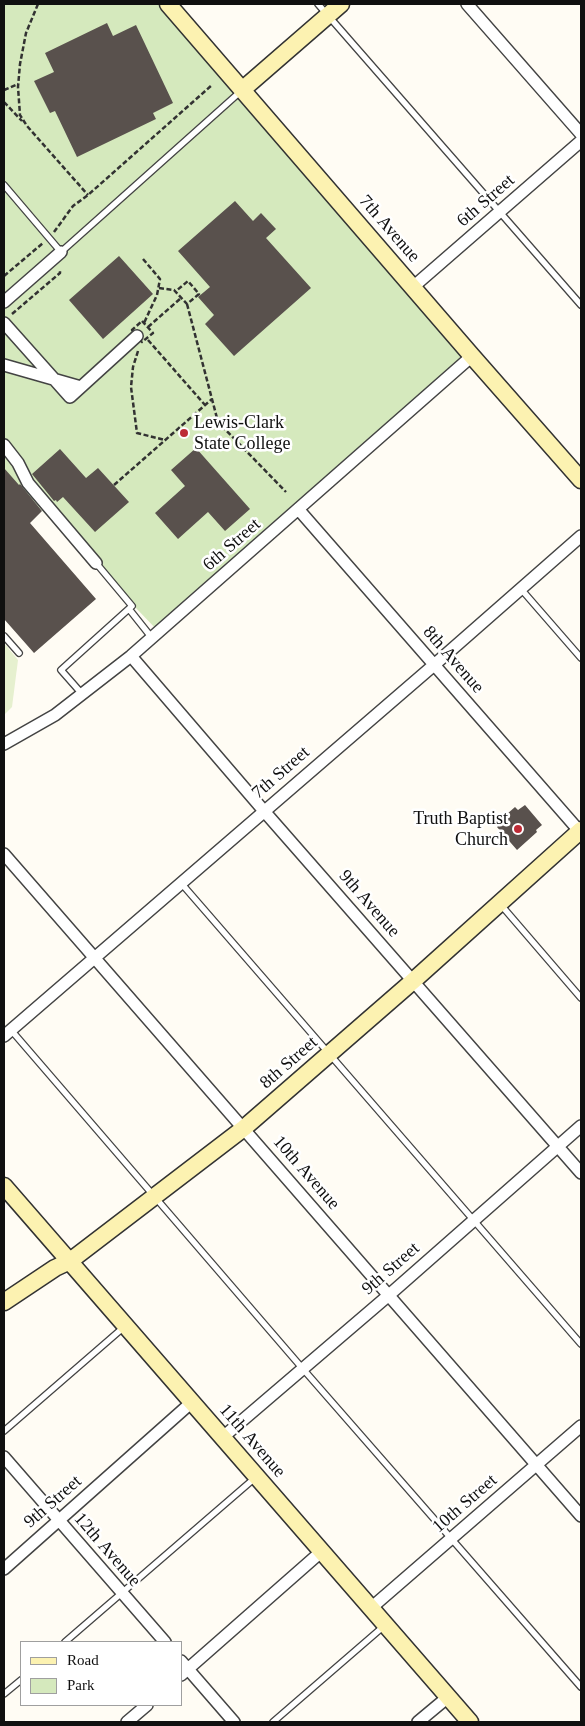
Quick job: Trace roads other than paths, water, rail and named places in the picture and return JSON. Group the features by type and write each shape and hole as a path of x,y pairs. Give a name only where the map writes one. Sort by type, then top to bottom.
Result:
{"main road":[{"name":"7th Avenue","path":"168,4 581,480"},
{"path":"242,90 323,10 341,4"},
{"name":"8th Street","path":"4,1302 55,1268 70,1261 244,1128 581,831"},
{"name":"11th Avenue","path":"4,1186 470,1722"}],"street":[{"path":"467,4 581,134"},
{"name":"6th Street","path":"413,287 581,141"},
{"path":"4,302 61,252"},
{"path":"4,324 70,397 142,338"},
{"name":"6th Street","path":"4,744 55,715 131,656 472,356"},
{"path":"4,365 54,380"},
{"path":"4,445 18,463 34,490 96,564"},
{"name":"8th Avenue","path":"298,510 581,831"},
{"name":"7th Street","path":"8,1033 581,536"},
{"name":"9th Avenue","path":"131,656 581,1173"},
{"name":"10th Avenue","path":"4,854 581,1516"},
{"name":"9th Street","path":"223,1437 389,1295 581,1126"},
{"name":"9th Street","path":"4,1569 192,1402"},
{"name":"10th Street","path":"371,1608 581,1426"},
{"name":"12th Avenue","path":"4,1457 164,1641"},
{"path":"234,1722 184,1668 322,1551"},
{"path":"418,1722 448,1697"},
{"path":"127,1722 146,1706"}],"lane":[{"path":"323,10 581,305"},
{"path":"4,185 61,252 242,90"},
{"path":"83,694 61,670 132,606 96,564"},
{"path":"521,589 581,658"},
{"path":"129,609 152,638"},
{"path":"4,636 19,653"},
{"path":"181,883 581,1344"},
{"path":"500,903 581,998"},
{"path":"8,1033 155,1196 303,1369 581,1687"},
{"path":"4,1432 126,1326"},
{"path":"66,1641 257,1476"},
{"path":"273,1722 385,1624"},
{"path":"4,1694 20,1681"}],"place":[{"name":"Lewis-Clark State College","path":"184,433"},
{"name":"Truth Baptist Church","path":"518,829"}]}
